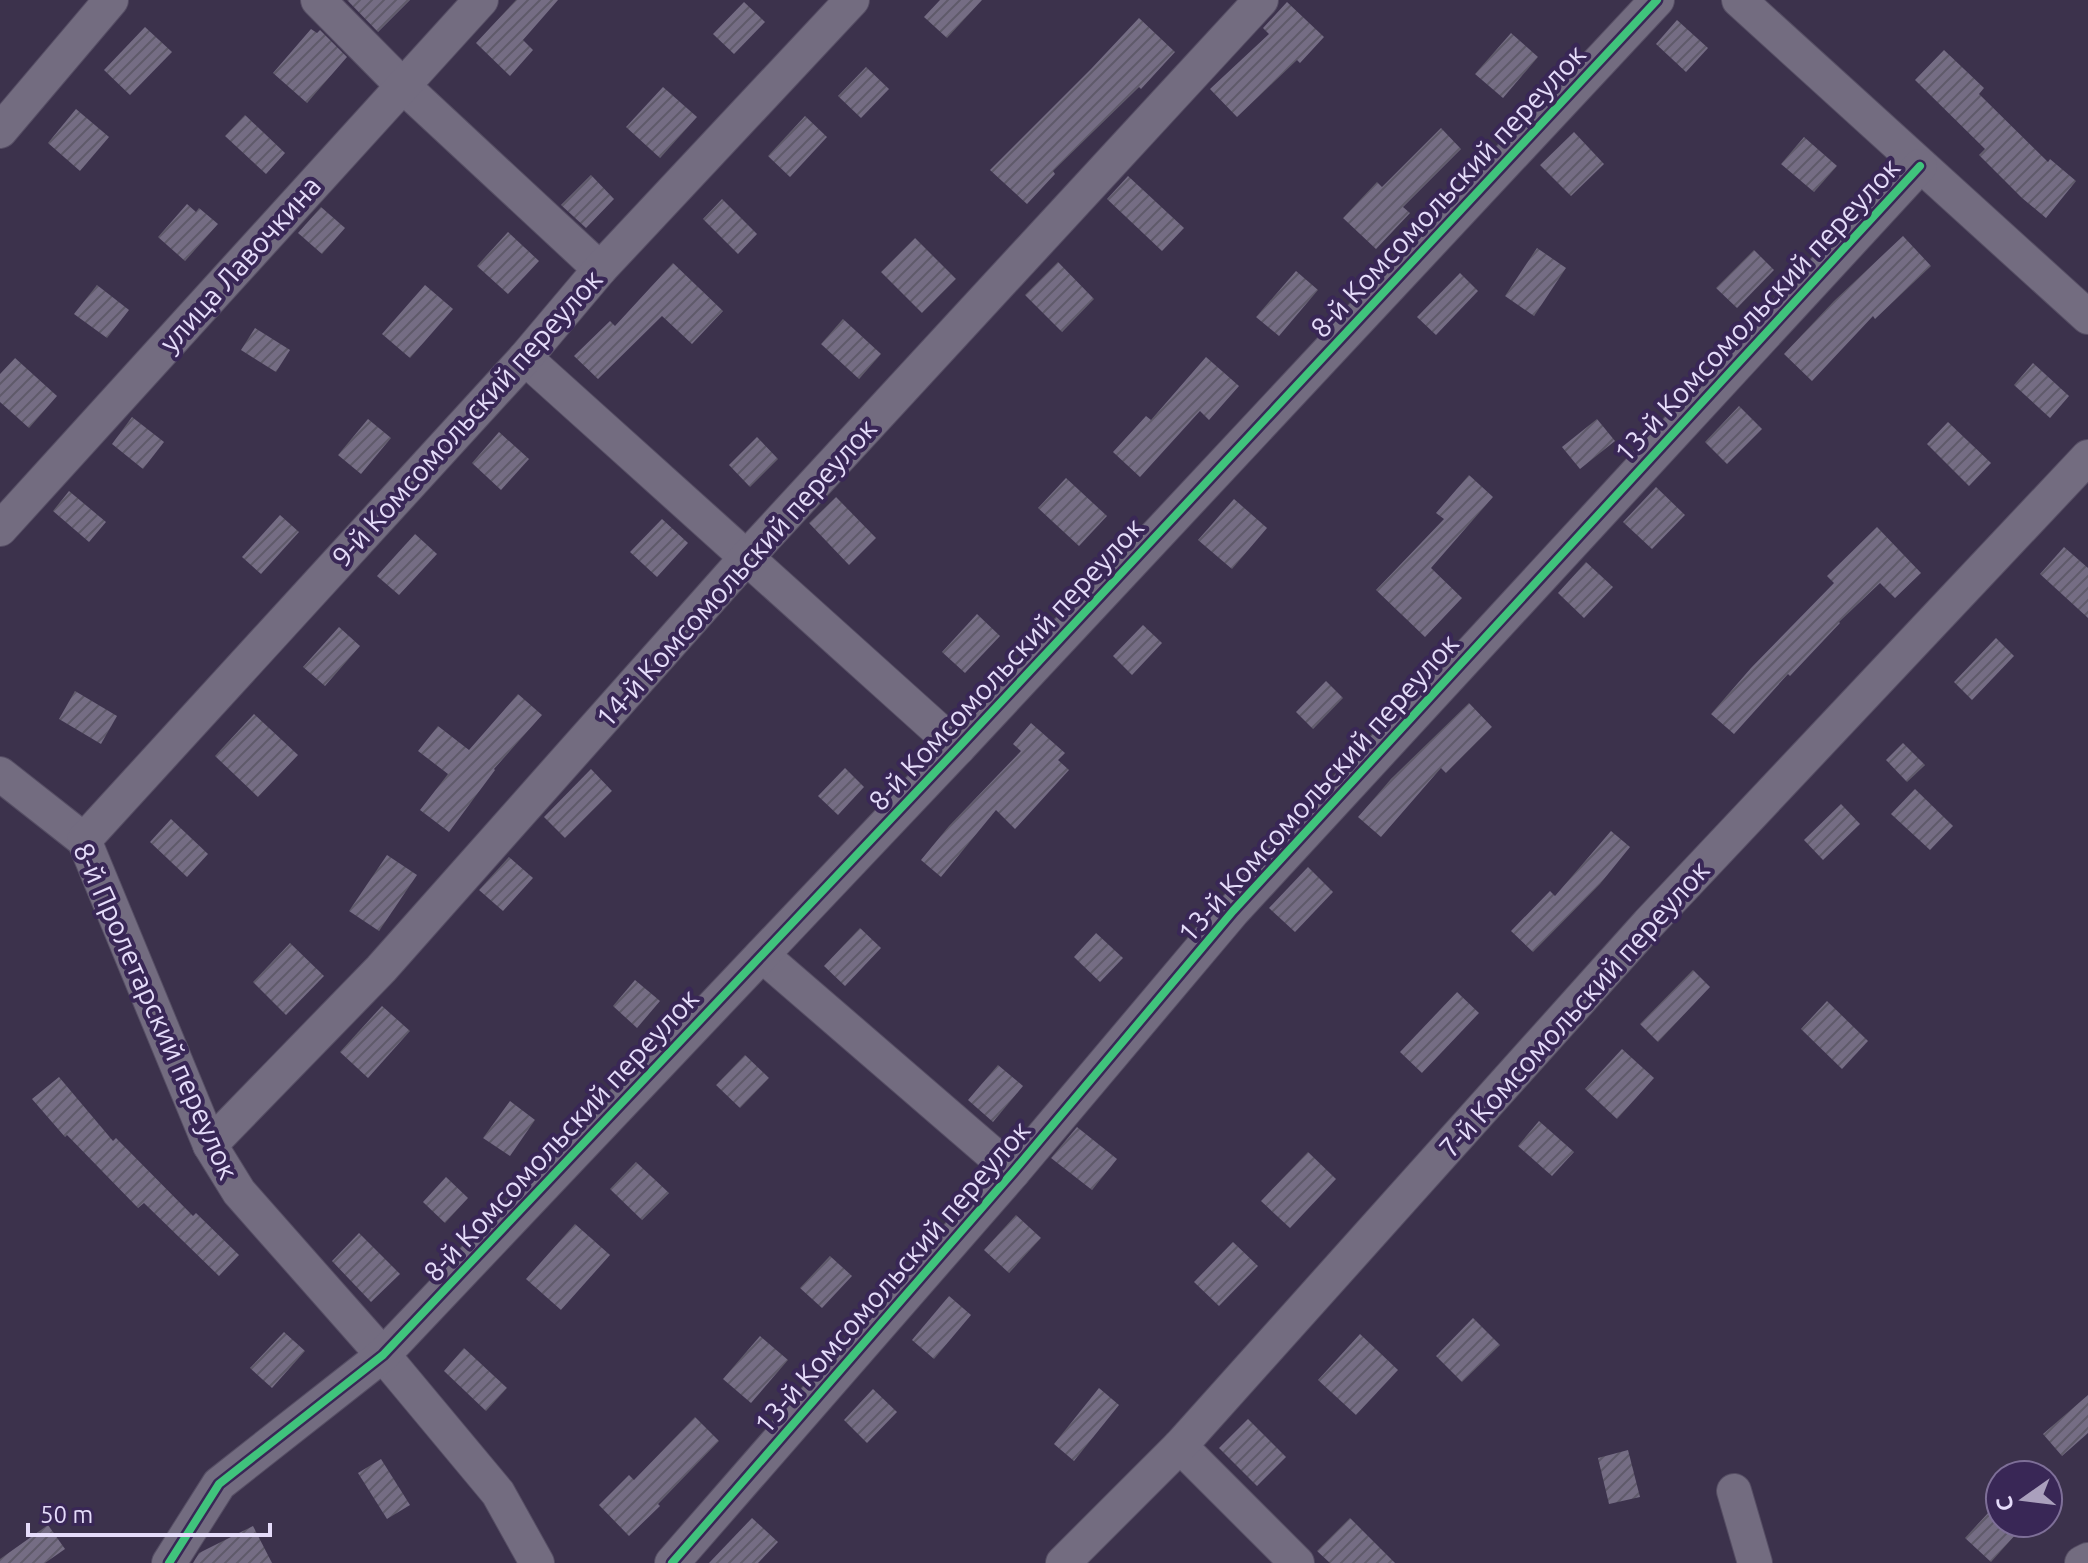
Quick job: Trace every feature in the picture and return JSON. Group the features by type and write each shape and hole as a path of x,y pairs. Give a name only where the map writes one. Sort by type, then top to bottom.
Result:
{"street":[{"path":"0,131 111,0"},
{"path":"318,0 402,85 600,269"},
{"name":"улица Лавочкина","path":"0,529 481,0"},
{"name":"9-й Комсомольский переулок","path":"84,840 525,358 600,269 852,0"},
{"name":"14-й Комсомольский переулок","path":"210,1145 381,969 746,558 1261,0"},
{"name":"8-й Комсомольский переулок","path":"169,1563 219,1484 383,1355 958,748 1657,0"},
{"path":"1739,0 2088,317"},
{"name":"13-й Комсомольский переулок","path":"672,1563 1013,1172 1243,900 1920,166"},
{"path":"525,358 958,748"},
{"name":"7-й Комсомольский переулок","path":"1063,1563 1180,1446 1648,924 2088,457"},
{"name":"8-й Пролетарский переулок","path":"0,774 84,840 210,1145 239,1192 383,1355 498,1493 537,1563"},
{"path":"762,955 1013,1172"},
{"path":"1180,1446 1297,1563"},
{"path":"1734,1491 1755,1563"},
{"path":"2082,1563 2088,1560"}],"building":[{"path":"347,0 410,0 378,32"},
{"path":"516,0 558,0 523,40 533,50 510,76 476,43"},
{"path":"940,0 982,0 947,38 924,17"},
{"path":"744,2 765,22 734,54 713,34"},
{"path":"1287,2 1324,37 1300,63 1297,60 1237,117 1210,89 1269,34 1263,28"},
{"path":"1139,18 1175,52 1141,89 1139,87 1053,171 1055,174 1027,204 990,170"},
{"path":"1677,20 1708,48 1686,72 1656,44"},
{"path":"145,27 172,52 130,95 104,70"},
{"path":"311,29 317,33 320,30 347,57 307,103 273,73"},
{"path":"1511,33 1538,57 1503,98 1475,74"},
{"path":"1944,50 1984,88 1979,94 2048,162 2050,159 2076,181 2046,218 1979,155 1985,149 1915,80"},
{"path":"866,67 889,89 861,118 838,96"},
{"path":"663,87 697,117 660,158 626,127"},
{"path":"76,109 109,137 80,171 48,143"},
{"path":"245,115 285,153 266,174 225,136"},
{"path":"805,116 827,137 790,177 768,156"},
{"path":"1441,128 1461,149 1403,207 1410,213 1376,249 1343,218 1377,182 1382,187"},
{"path":"1574,132 1604,164 1571,196 1540,165"},
{"path":"1804,137 1837,166 1814,192 1781,164"},
{"path":"591,175 614,199 586,228 561,205"},
{"path":"1128,176 1184,228 1162,251 1107,199"},
{"path":"722,199 757,234 738,254 703,219"},
{"path":"187,204 196,212 199,208 218,224 185,261 158,237"},
{"path":"321,207 345,228 322,254 298,233"},
{"path":"508,232 539,261 508,294 477,266"},
{"path":"1903,236 1931,266 1875,319 1873,316 1812,381 1784,354 1834,301"},
{"path":"915,238 956,279 922,313 881,272"},
{"path":"1537,248 1566,268 1534,316 1505,296"},
{"path":"1754,250 1774,270 1737,308 1716,288"},
{"path":"1058,262 1094,299 1062,332 1025,295"},
{"path":"673,263 723,311 692,344 662,316 598,379 574,356 610,321 615,326"},
{"path":"1296,271 1318,290 1279,336 1256,317"},
{"path":"1460,273 1478,291 1436,335 1417,317"},
{"path":"97,285 129,310 107,338 74,314"},
{"path":"425,285 453,309 410,358 382,334"},
{"path":"843,319 881,354 859,379 821,344"},
{"path":"255,328 290,350 276,372 241,350"},
{"path":"1206,357 1239,386 1209,420 1200,411 1140,477 1113,452 1146,416 1151,420"},
{"path":"15,358 57,396 29,428 0,402 0,374"},
{"path":"2033,363 2069,396 2050,418 2014,385"},
{"path":"1739,406 1762,429 1727,464 1705,442"},
{"path":"132,417 164,442 143,469 112,444"},
{"path":"368,419 391,438 361,474 338,455"},
{"path":"1597,419 1615,441 1580,469 1562,447"},
{"path":"1948,422 1991,463 1969,486 1927,444"},
{"path":"499,432 529,459 501,490 472,463"},
{"path":"757,437 778,459 750,487 729,465"},
{"path":"1469,475 1493,497 1431,568 1462,598 1425,637 1376,590 1444,519 1436,513"},
{"path":"1066,478 1107,516 1079,546 1038,508"},
{"path":"1656,487 1685,515 1652,549 1623,522"},
{"path":"69,491 106,522 89,542 53,511"},
{"path":"836,497 876,538 849,565 809,523"},
{"path":"1234,499 1267,528 1232,569 1198,540"},
{"path":"280,515 299,532 261,574 242,557"},
{"path":"662,519 688,543 657,577 630,552"},
{"path":"1877,527 1921,573 1895,598 1880,583 1790,676 1788,674 1734,734 1711,714 1834,583 1827,576"},
{"path":"415,534 437,554 399,595 377,576"},
{"path":"2064,547 2088,568 2088,618 2040,574"},
{"path":"1586,562 1613,587 1584,618 1558,593"},
{"path":"977,614 1000,636 965,673 942,652"},
{"path":"1143,625 1162,643 1132,675 1113,656"},
{"path":"339,627 360,646 325,686 303,667"},
{"path":"1996,638 2014,656 1972,700 1954,682"},
{"path":"1326,681 1343,698 1313,729 1296,712"},
{"path":"75,691 117,716 101,744 59,719"},
{"path":"518,694 542,715 494,769 449,832 420,810 448,774 418,751 438,726 469,750"},
{"path":"1469,703 1492,727 1446,773 1441,768 1381,837 1358,817 1391,779"},
{"path":"254,714 298,755 258,797 215,756"},
{"path":"1031,723 1065,753 1058,760 1069,770 1015,829 996,810 941,877 921,860 1021,751 1013,744"},
{"path":"1903,743 1925,765 1907,782 1886,760"},
{"path":"845,768 864,787 838,815 818,796"},
{"path":"591,769 612,791 565,838 544,817"},
{"path":"1915,789 1953,826 1930,850 1891,814"},
{"path":"1841,804 1860,824 1823,860 1804,840"},
{"path":"171,819 208,854 187,877 150,842"},
{"path":"1611,831 1630,847 1600,884 1533,952 1511,931 1550,891 1555,896"},
{"path":"387,855 417,875 379,931 349,911"},
{"path":"509,857 533,878 503,911 479,890"},
{"path":"1308,867 1333,892 1295,932 1269,908"},
{"path":"860,928 881,948 845,986 824,966"},
{"path":"1096,933 1123,958 1100,982 1074,957"},
{"path":"290,943 324,976 286,1015 253,982"},
{"path":"1693,970 1710,987 1658,1042 1640,1024"},
{"path":"635,980 660,1001 637,1028 613,1006"},
{"path":"1457,992 1479,1013 1422,1073 1400,1052"},
{"path":"1827,1001 1868,1041 1842,1069 1801,1029"},
{"path":"382,1006 410,1031 368,1078 340,1052"},
{"path":"1622,1049 1654,1078 1617,1119 1585,1089"},
{"path":"745,1055 769,1078 740,1108 716,1085"},
{"path":"998,1065 1023,1086 993,1122 968,1100"},
{"path":"59,1077 113,1141 116,1138 193,1216 196,1213 239,1255 219,1276 144,1203 138,1208 67,1135 65,1137 32,1099"},
{"path":"510,1101 535,1120 510,1156 483,1138"},
{"path":"1539,1121 1574,1152 1552,1176 1518,1146"},
{"path":"1077,1127 1117,1159 1092,1190 1051,1158"},
{"path":"1308,1152 1336,1179 1290,1228 1261,1201"},
{"path":"636,1162 669,1193 642,1220 610,1189"},
{"path":"446,1177 468,1198 445,1223 423,1202"},
{"path":"1016,1215 1041,1238 1009,1273 984,1250"},
{"path":"575,1224 610,1255 561,1310 526,1279"},
{"path":"359,1233 400,1274 371,1302 332,1261"},
{"path":"1233,1242 1258,1266 1219,1306 1194,1282"},
{"path":"830,1256 852,1276 822,1308 800,1288"},
{"path":"949,1296 971,1315 934,1359 912,1340"},
{"path":"1473,1318 1500,1345 1462,1382 1436,1356"},
{"path":"284,1332 305,1351 272,1388 250,1368"},
{"path":"1360,1334 1398,1370 1356,1415 1318,1380"},
{"path":"760,1336 788,1360 751,1403 723,1379"},
{"path":"464,1348 507,1388 486,1411 444,1371"},
{"path":"1099,1388 1119,1405 1074,1461 1054,1444"},
{"path":"873,1389 897,1412 867,1443 844,1420"},
{"path":"2088,1395 2088,1433 2062,1456 2043,1434"},
{"path":"695,1417 719,1441 629,1536 599,1505 629,1475 634,1480"},
{"path":"1248,1419 1286,1457 1257,1486 1219,1448"},
{"path":"1628,1450 1640,1497 1609,1504 1598,1458"},
{"path":"381,1459 410,1505 387,1519 358,1473"},
{"path":"1984,1517 1984,1539 2012,1539 1991,1562 1965,1538"},
{"path":"752,1518 778,1542 758,1563 709,1563"},
{"path":"1350,1518 1395,1563 1330,1563 1317,1551"},
{"path":"48,1525 65,1549 45,1563 0,1563 0,1559"},
{"path":"253,1526 272,1563 193,1563 199,1553"}],"cycle path":[{"path":"169,1563 219,1484 383,1355 958,748 1657,0"},
{"path":"672,1563 1013,1172 1233,911 1920,166"}]}
